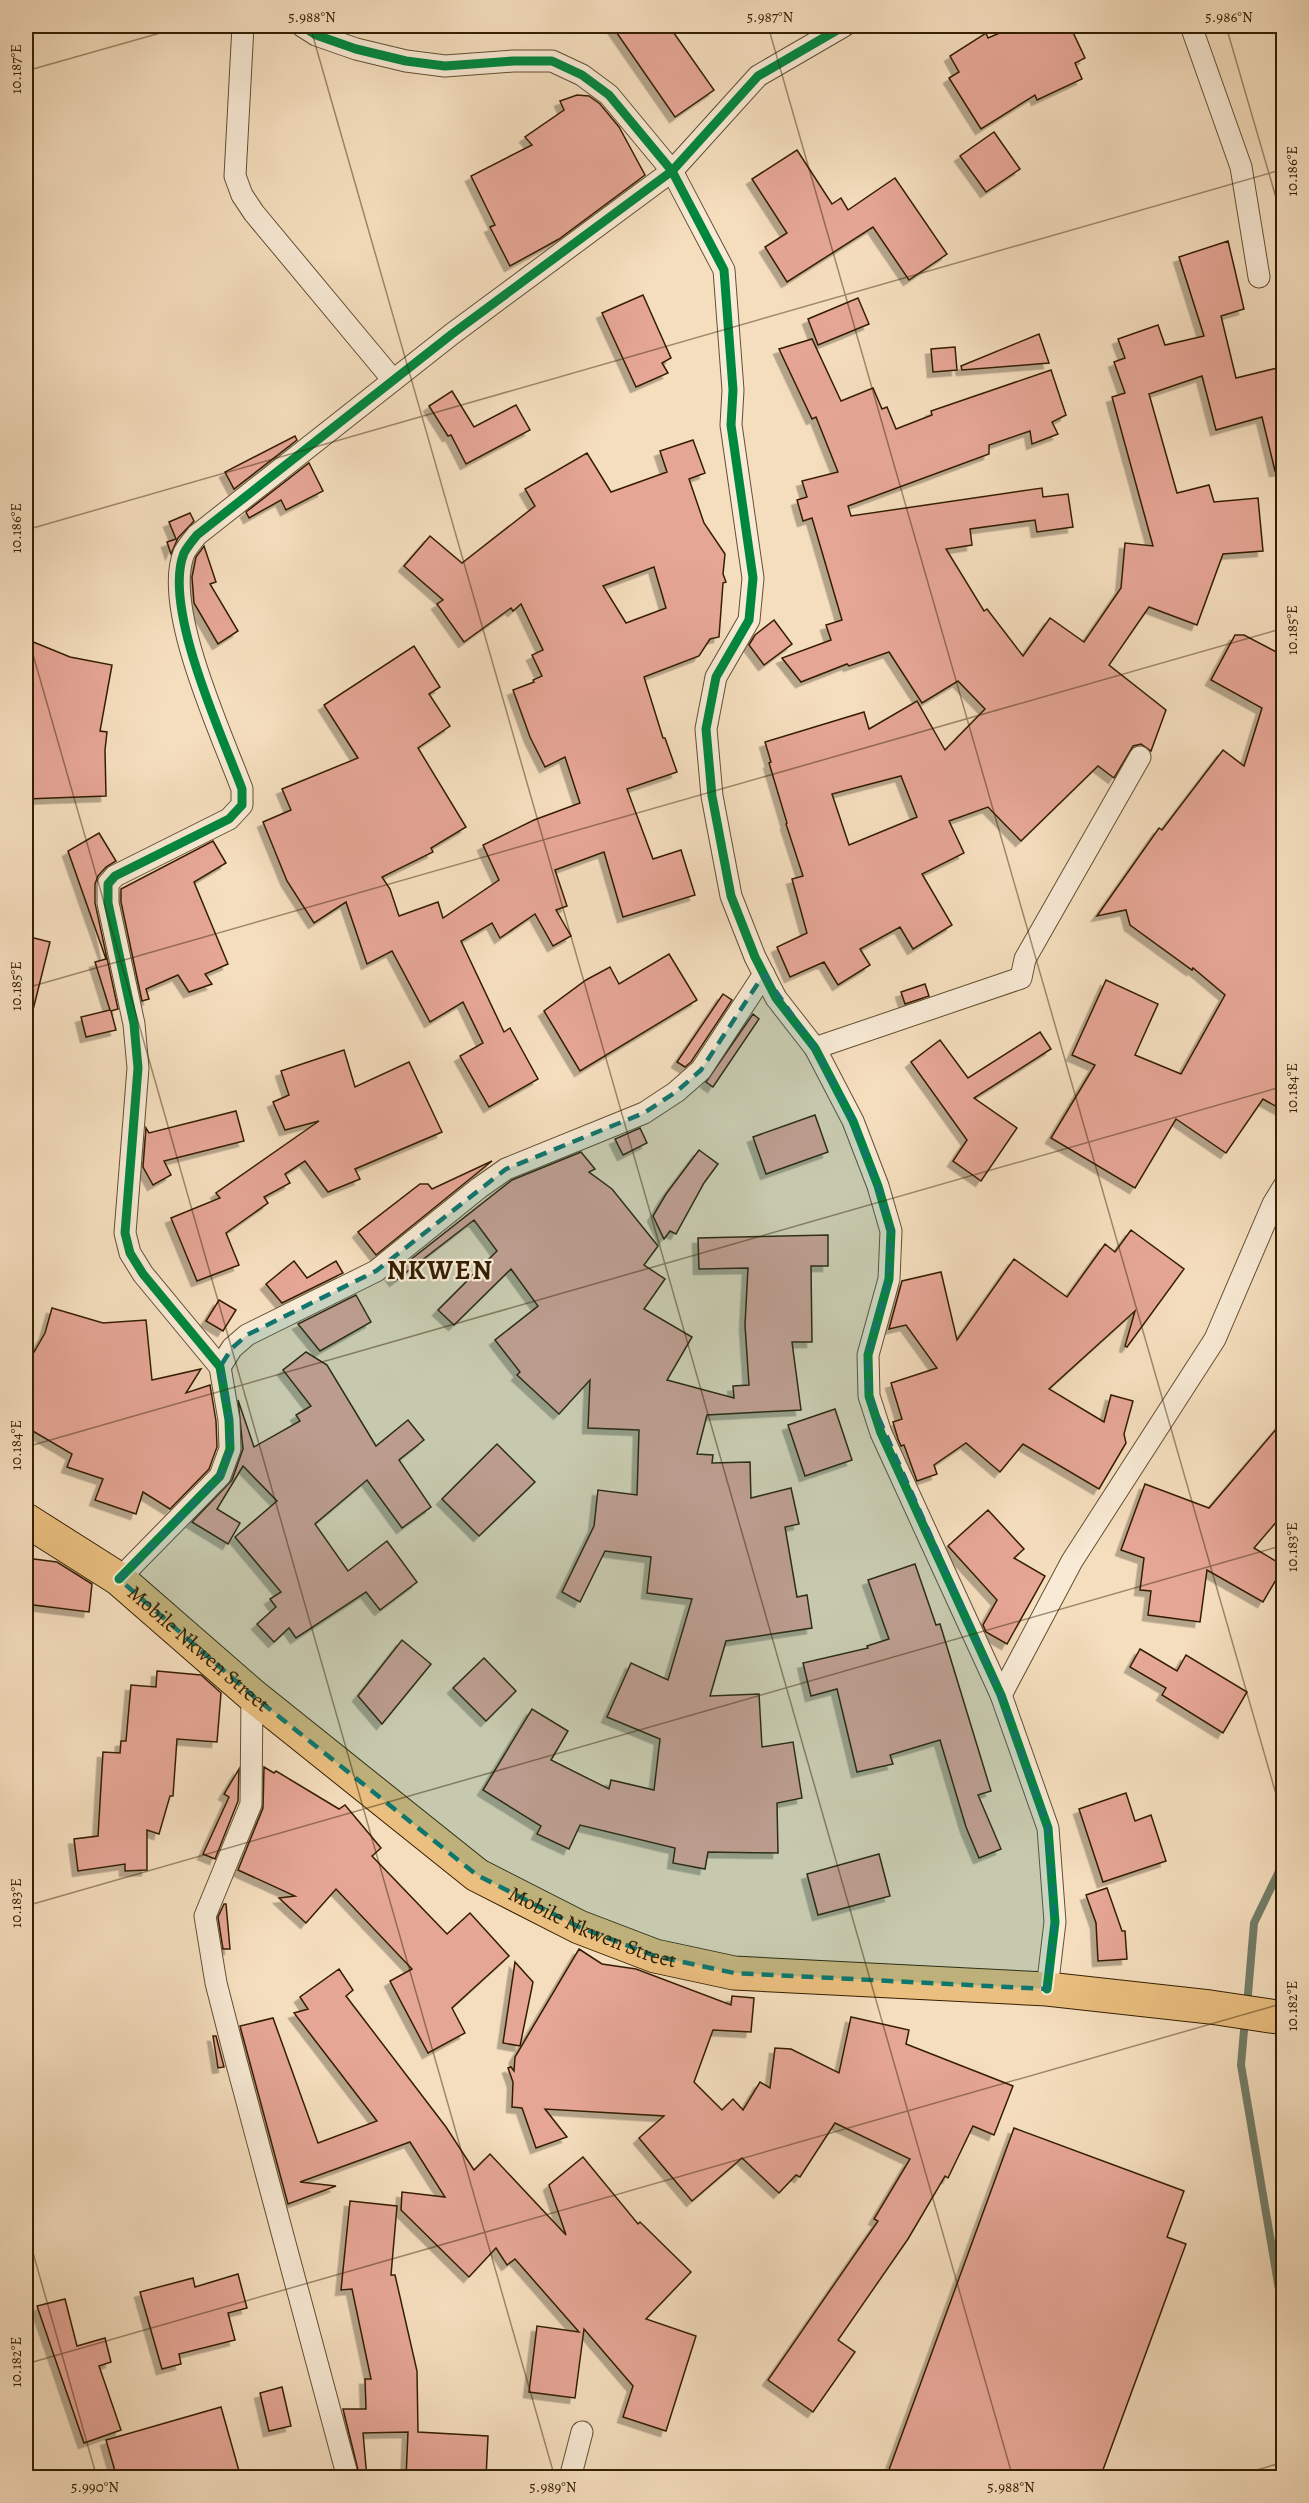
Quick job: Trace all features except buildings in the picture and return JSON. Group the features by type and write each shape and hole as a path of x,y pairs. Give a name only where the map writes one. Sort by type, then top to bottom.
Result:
{"highway":[{"name":"Mobile Nkwen Street","path":"26,1520 119,1579 252,1695 477,1875 579,1927 655,1956 734,1973 1047,1989 1210,2007 1284,2018"}],"street":[{"path":"243,26 235,176 242,195 254,213 393,380"},
{"path":"302,26 316,35 406,61 445,66 513,61 552,61 582,75 609,95 672,171 724,270 733,390 731,425 753,578 748,620 716,678 706,729 712,796 731,897 776,998 815,1048 853,1121 878,1186 891,1232 889,1279 868,1355 869,1396 881,1433 1000,1695 1048,1828 1055,1922 1047,1989"},
{"path":"119,1579 220,1476 230,1449 230,1420 220,1367 143,1274 130,1253 125,1233 138,1068 134,1024 108,903 108,884 115,876 230,819 242,805 242,789 189,648 179,574 184,553 197,535 393,380 672,171 758,76 844,26"},
{"path":"1191,26 1241,167 1259,277"},
{"path":"815,1048 1021,978 1024,959 1140,757"},
{"path":"220,1367 232,1348 247,1335 376,1271 478,1188 506,1169 644,1113 676,1092 701,1070 764,974"},
{"path":"1000,1695 1072,1561 1215,1339 1273,1204 1284,1186"},
{"path":"252,1695 251,1804 205,1916 216,1983 348,2478"},
{"path":"570,2478 582,2432"}],"highlighted area":[{"path":"764,974 815,1048 853,1121 878,1186 891,1231 889,1279 868,1355 869,1396 1001,1695 1048,1828 1055,1922 1047,1989 734,1973 655,1956 579,1927 477,1875 252,1695 119,1579 220,1476 230,1449 229,1420 220,1367 232,1348 247,1335 376,1271 506,1169 644,1113 676,1092 701,1070"}],"waterway":[{"path":"1247,2006 1254,1923 1284,1861"},
{"path":"1245,2019 1241,2065 1284,2319"}],"cycle path":[{"path":"302,26 316,35 356,49 406,61 445,66 513,61 552,61 582,75 609,95 672,171 724,270 733,390 731,425 753,578 749,620 716,677 706,729 712,796 731,896 755,957 776,998 815,1048 853,1121 878,1186 891,1231 889,1279 868,1355 869,1396 881,1433 1001,1695 1048,1828 1055,1922 1047,1989"},
{"path":"119,1579 220,1476 230,1449 229,1420 220,1367 143,1274 130,1253 125,1233 138,1068 134,1024 108,903 108,884 115,876 229,819 242,805 242,789 209,705 187,637 179,576 184,553 197,535 452,334 672,171 758,76 844,26"}],"district":[{"name":"NKWEN","path":"440,1270"}]}
